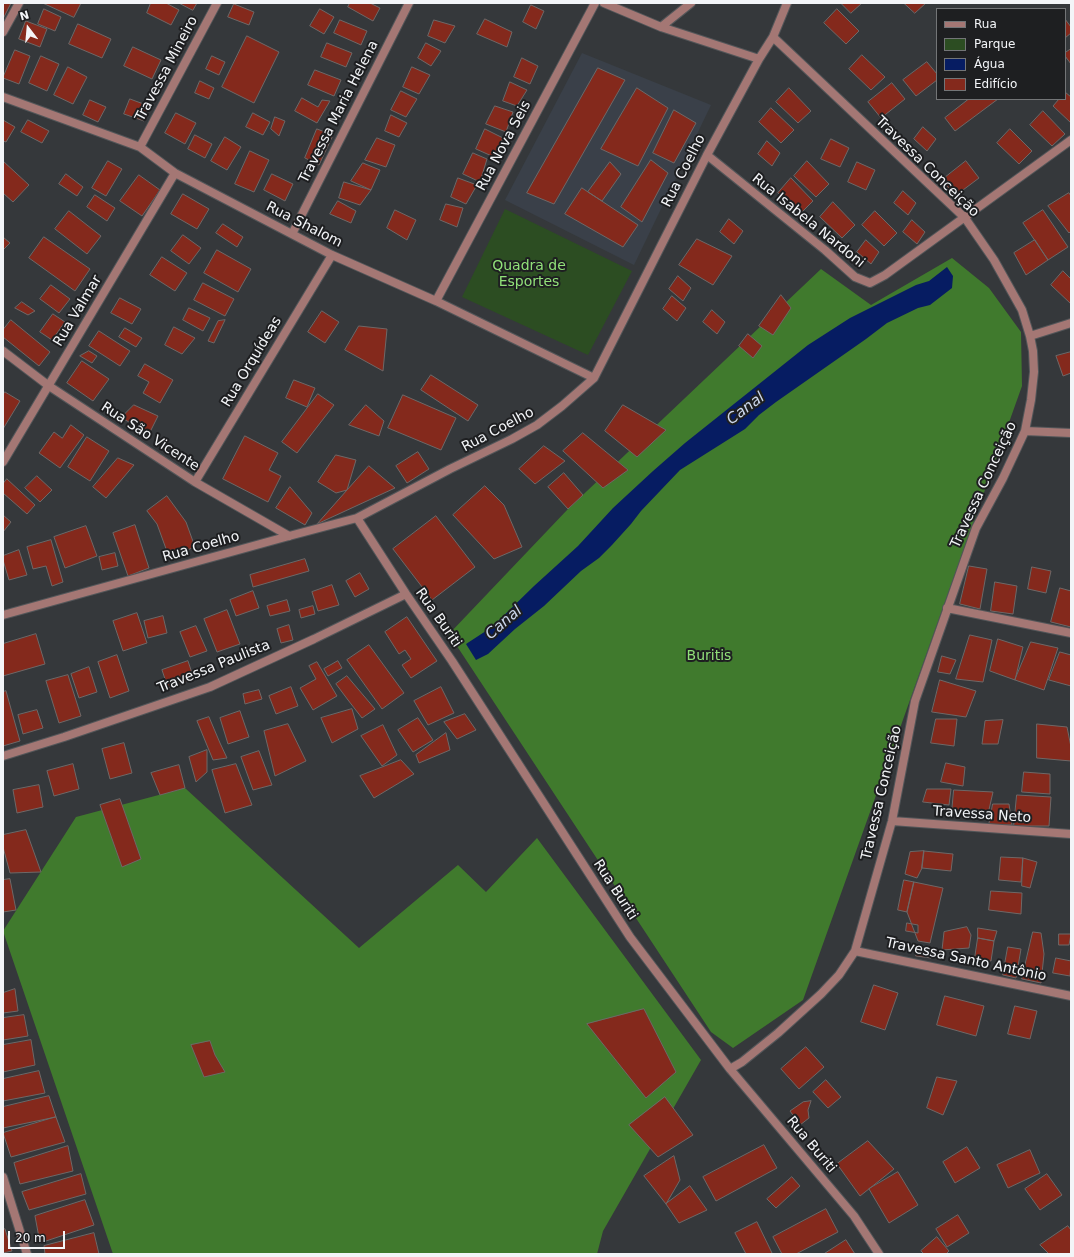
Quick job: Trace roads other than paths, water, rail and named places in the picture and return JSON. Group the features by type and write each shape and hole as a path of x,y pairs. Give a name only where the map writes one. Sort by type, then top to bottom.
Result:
{"street":[{"path":"3,32 19,3"},
{"name":"Travessa Mineiro","path":"140,147 217,3"},
{"name":"Travessa Maria Helena","path":"292,234 409,3"},
{"name":"Rua Nova Seis","path":"436,301 595,3"},
{"path":"604,3 661,27 759,59"},
{"path":"661,27 691,3"},
{"name":"Rua Coelho","path":"3,615 357,518 537,425 562,406 594,378 707,155 759,59 773,38 787,3"},
{"name":"Travessa Conceição","path":"730,1070 778,1033 821,994 839,975 855,951 892,821 915,701 976,528 1003,478 1025,431 1031,400 1034,372 1033,351 1022,310 1005,277 965,218 773,38"},
{"name":"Rua Shalom","path":"3,97 140,147 175,173 332,255 436,301 594,378"},
{"name":"Rua Isabela Nardoni","path":"707,155 825,250 855,278 870,283 885,276 1071,140"},
{"name":"Rua Valmar","path":"3,462 175,173"},
{"name":"Rua Orquídeas","path":"195,482 332,255"},
{"path":"1030,336 1071,323"},
{"name":"Rua São Vicente","path":"3,351 49,386 195,482 289,536"},
{"path":"1025,431 1071,433"},
{"name":"Rua Buriti","path":"357,518 406,594 452,661 630,938 730,1070 854,1216 879,1254"},
{"name":"Travessa Paulista","path":"3,756 64,737 210,687 314,639 406,594"},
{"path":"948,608 1071,633"},
{"name":"Travessa Neto","path":"892,821 1071,834"},
{"name":"Travessa Santo Antônio","path":"855,951 1071,996"},
{"path":"3,1177 27,1254"}],"water":[{"name":"Canal","path":"947,267 953,276 952,288 930,305 918,308 887,323 776,402 759,415 745,429 680,470 599,558 581,571 544,606 515,629 488,654 476,660 466,644 492,627 578,546 613,508 685,443 808,345 850,318 916,285 929,281"}],"park label":[{"name":"Quadra de Esportes","path":"529,274"},
{"name":"Buritis","path":"709,656"}]}
